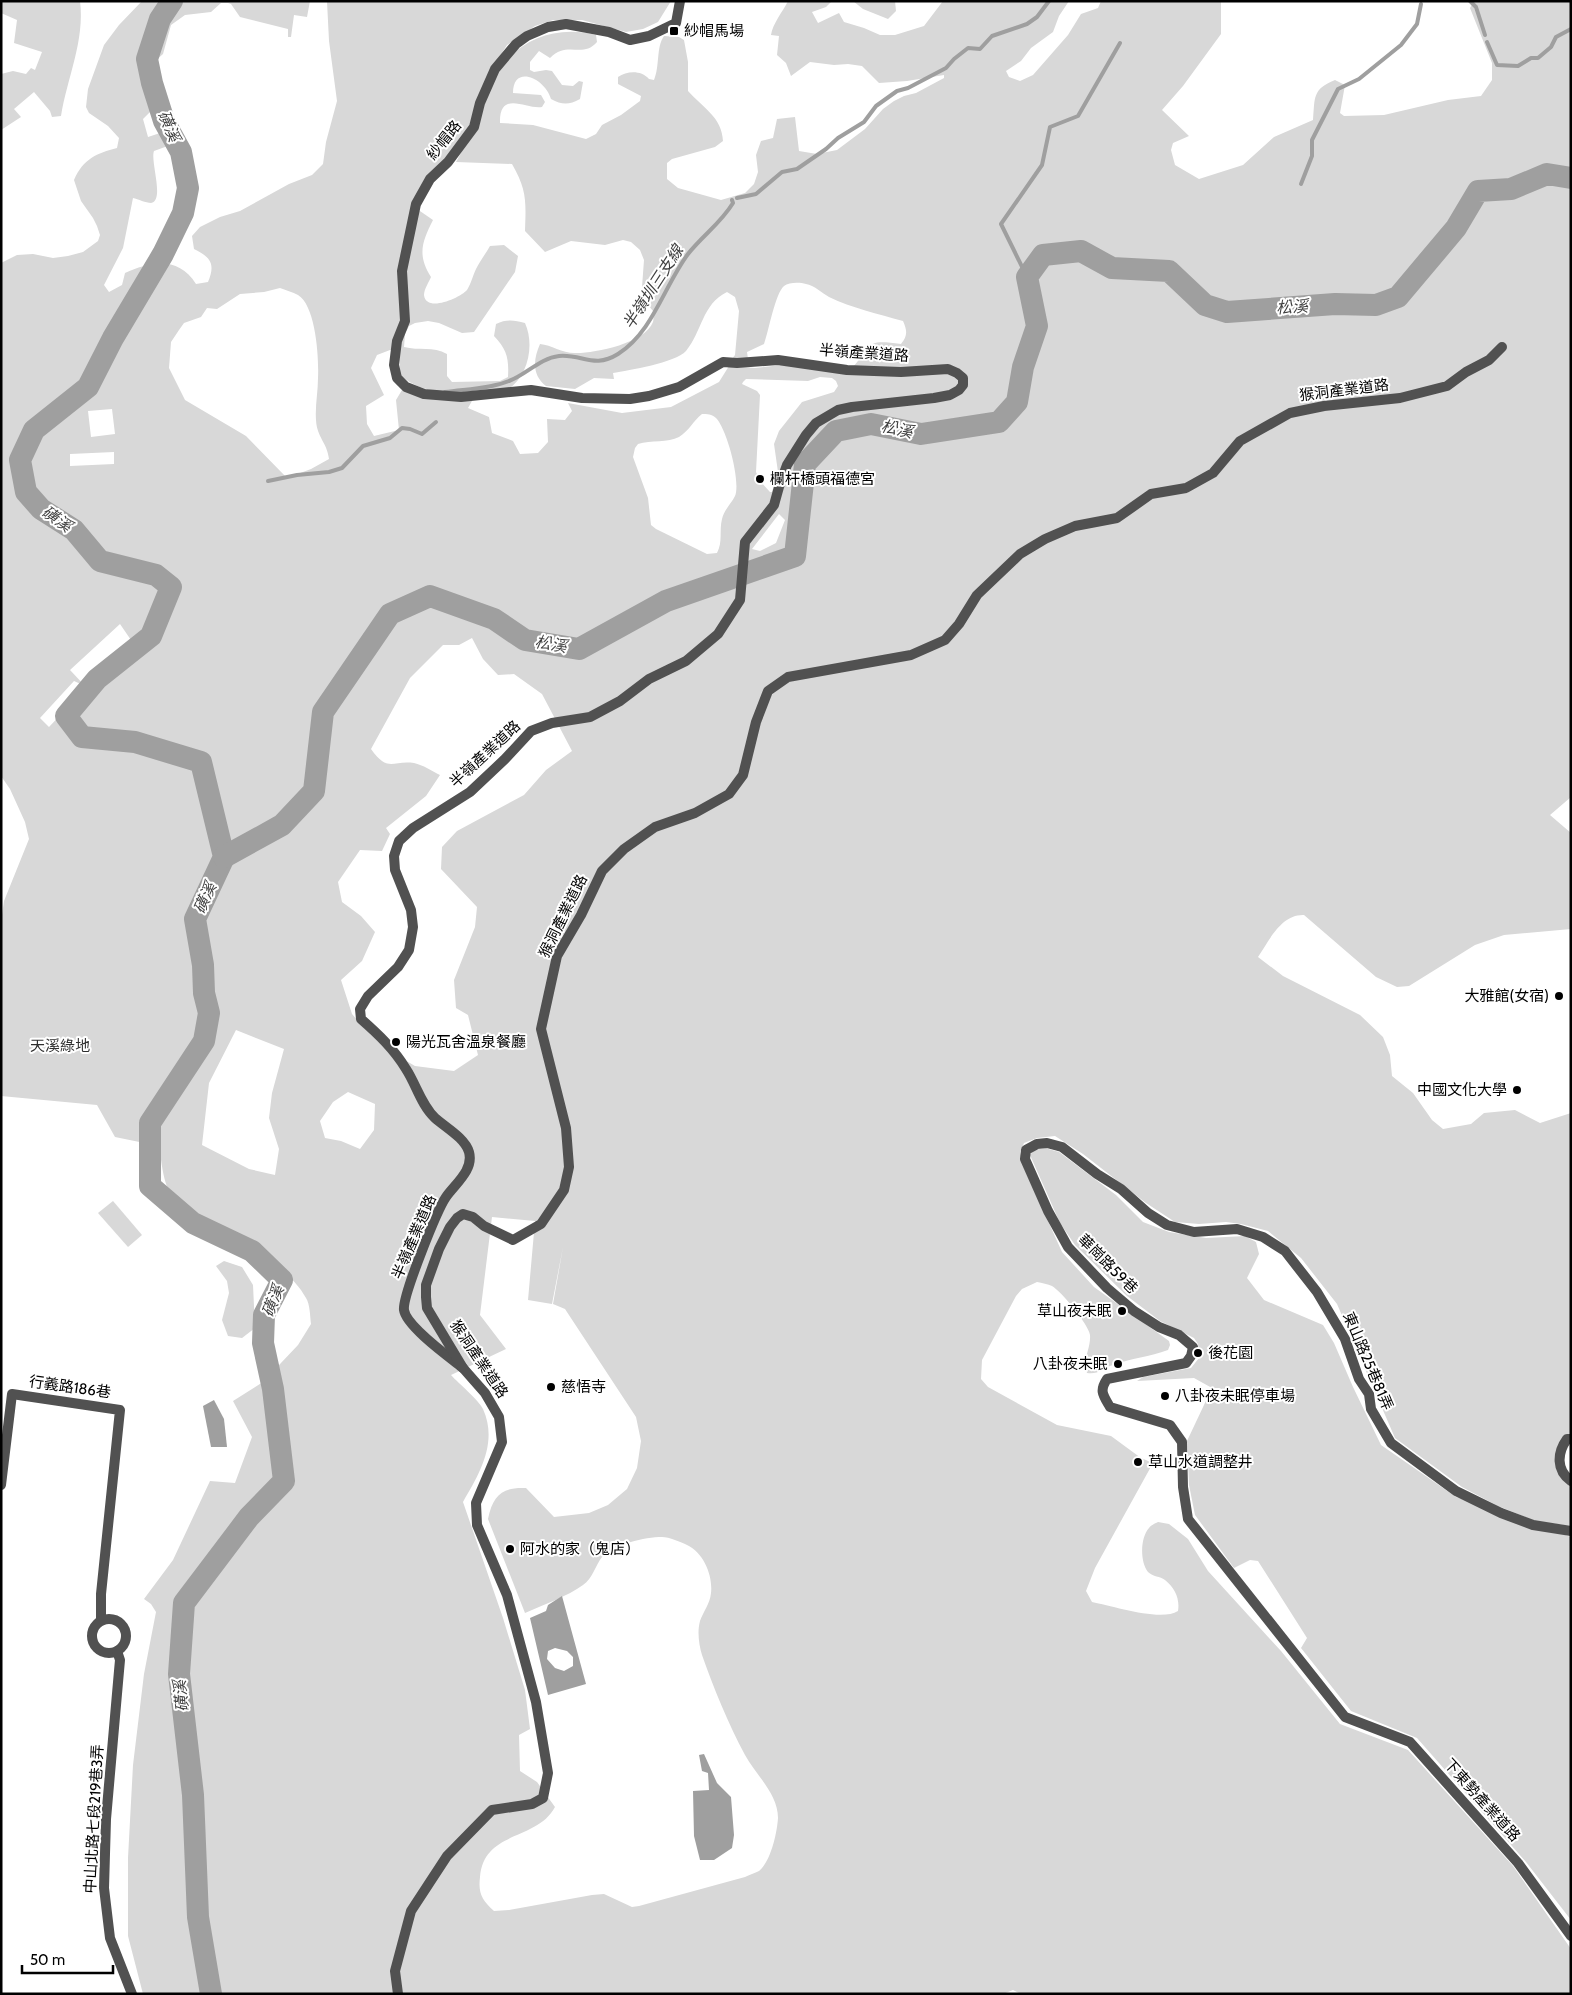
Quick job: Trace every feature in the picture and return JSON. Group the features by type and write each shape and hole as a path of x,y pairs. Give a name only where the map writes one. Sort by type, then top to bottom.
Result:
{"street":[{"name":"紗帽路","path":"461,397 424,394 406,387 397,378 394,365 397,341 405,320 402,271 416,204 430,179 448,162 474,127 480,103 495,69 516,44 527,36 548,27 566,24 609,32 630,40 650,36 676,23 680,1"},
{"name":"猴洞產業道路","path":"398,1994 395,1971 411,1911 447,1856 492,1810 532,1804 543,1798 548,1780 536,1702 507,1595 478,1525 476,1503 502,1442 500,1417 485,1393 463,1368 427,1308 426,1285 439,1249 450,1227 457,1218 467,1214 484,1226 513,1240 541,1224 564,1190 569,1167 566,1128 541,1029 557,956 581,915 602,871 624,849 655,827 695,812 729,794 743,775 756,722 768,691 788,677 911,655 945,640 959,624 977,595 1020,554 1046,539 1075,526 1118,518 1151,494 1186,488 1213,473 1240,441 1290,413 1324,406 1400,398 1447,386 1466,372 1489,360 1502,347"},
{"name":"半嶺產業道路","path":"461,397 531,390 582,398 630,399 650,396 680,387 723,362 737,363 778,360 847,370 902,372 948,369 958,373 963,378 963,385 959,390 950,394 838,410 816,423 787,465 774,505 749,536 744,549 740,600 718,634 686,661 649,679 620,701 590,717 552,723 531,731 506,759 470,792 413,828 400,841 394,856 395,870 411,910 413,927 409,950 398,967 368,996 360,1009 360,1019 392,1049 407,1070 420,1097 434,1117 456,1134 469,1152 468,1169 445,1199 428,1236 405,1298 404,1311 412,1324 427,1339 463,1368"},
{"name":"東山路25巷81弄","path":"1026,1159 1026,1150 1037,1144 1048,1143 1062,1147 1097,1174 1121,1189 1148,1213 1167,1225 1194,1232 1237,1229 1264,1237 1285,1251 1317,1292 1345,1339 1359,1379 1369,1394 1371,1409 1391,1443 1456,1492 1532,1525 1571,1531"},
{"name":"華崗路59巷","path":"1026,1159 1048,1212 1068,1247 1107,1288 1134,1311 1159,1327 1179,1335 1193,1347 1191,1356 1186,1363 1107,1379 1102,1387 1103,1394 1110,1407 1170,1425 1182,1442 1183,1487 1188,1518 1345,1717"},
{"name":"行義路186巷","path":"1,1484 12,1394 120,1410 101,1594 101,1620"},
{"path":"1571,1439 1567,1439 1561,1447 1558,1461 1564,1476 1571,1481"},
{"name":"行義路186巷","path":"101,1594 106,1612 113,1619"},
{"path":"105,1653 117,1652 125,1643 126,1637 123,1625 113,1619 101,1620 96,1624 91,1635 95,1646 112,1660 119,1671"},
{"name":"中山北路七段219巷3弄","path":"117,1652 120,1660 106,1819 104,1888 110,1938 132,1994"},
{"name":"下東勢產業道路","path":"1345,1717 1410,1742 1518,1863 1571,1936"}],"green space":[{"path":"1,1 80,1 81,16 78,45 61,116 52,117 50,111 34,92 14,109 21,117 1,130 1,74 13,71 26,74 31,68 35,70 42,52 14,43 17,20 1,13"},
{"name":"天溪綠地","path":"142,1 310,1 307,17 294,15 291,37 288,37 288,29 240,17 231,4 228,3 221,3 211,12 185,15 171,25 163,54 154,62 158,90 155,107 143,119 148,137 169,130 175,135 176,143 154,151 157,195 155,201 151,203 133,198 123,248 104,285 109,292 122,285 125,273 154,264 173,265 189,275 196,284 208,282 211,270 210,261 194,249 192,236 200,227 220,217 240,211 289,184 312,175 323,164 326,142 337,101 329,41 327,1 671,1 658,22 643,29 626,32 582,20 553,20 535,26 507,45 492,68 470,125 417,209 433,220 426,235 423,248 424,262 431,277 424,295 426,300 431,303 451,300 467,290 476,269 490,246 504,245 518,256 515,272 474,332 462,333 439,323 428,321 415,323 409,326 405,334 404,347 431,349 447,354 447,376 452,382 500,381 508,377 508,365 504,350 494,336 496,324 503,321 514,321 525,323 529,341 528,360 520,377 507,390 451,393 424,388 411,383 400,375 399,350 390,350 377,355 371,368 384,395 366,406 367,424 374,436 399,430 396,400 402,390 436,399 472,401 468,408 489,417 492,433 513,441 520,454 538,453 548,442 547,419 565,420 572,411 568,403 622,413 671,407 719,382 729,366 755,368 781,365 852,368 870,346 880,342 901,344 906,333 903,321 847,304 829,297 815,287 801,283 792,283 784,286 778,296 764,344 747,352 748,359 732,359 735,355 739,311 735,297 727,292 712,304 691,344 680,355 651,365 613,373 614,379 594,378 575,389 546,386 538,377 535,367 540,344 572,353 607,349 640,336 653,322 653,311 644,300 642,287 644,260 640,250 631,242 623,240 605,245 571,241 545,252 525,231 526,212 523,189 512,164 456,162 498,71 517,50 529,42 554,33 582,32 596,35 597,42 586,49 563,50 550,58 539,51 530,62 530,70 534,72 552,71 562,85 573,86 579,81 583,82 580,99 566,104 555,101 551,99 543,85 530,77 523,77 514,84 513,93 541,95 545,102 542,107 515,103 509,104 504,107 501,113 500,123 533,125 586,139 596,134 602,125 621,115 640,101 641,96 618,84 618,77 634,72 654,80 660,46 664,36 679,37 684,40 688,62 688,91 711,113 719,125 723,141 715,147 672,159 667,163 667,179 678,188 721,200 745,193 754,184 758,172 756,155 761,141 773,138 777,119 795,117 799,151 817,154 837,150 865,129 883,109 894,101 916,93 944,78 944,75 879,83 862,66 810,62 791,76 786,63 777,55 779,36 771,35 788,1 832,1 826,7 812,12 818,23 839,13 844,22 880,35 895,35 924,26 943,1 1069,1 1059,16 1053,32 1031,48 1021,61 1006,71 1009,77 1020,81 1033,75 1068,35 1081,14 1098,8 1101,1 1221,1 1221,34 1183,86 1162,110 1189,136 1173,143 1171,150 1175,165 1199,179 1243,165 1274,137 1313,120 1318,91 1335,80 1345,85 1340,113 1344,116 1384,115 1448,100 1481,96 1492,80 1492,63 1470,8 1474,1 1571,1 1571,797 1550,815 1571,833 1571,929 1504,935 1475,945 1409,986 1397,987 1376,977 1304,915 1296,916 1282,924 1271,936 1258,957 1283,976 1360,1015 1383,1037 1390,1055 1392,1076 1413,1093 1432,1120 1443,1129 1471,1124 1484,1113 1515,1110 1540,1123 1571,1113 1571,1434 1559,1447 1571,1486 1571,1526 1535,1521 1498,1506 1462,1487 1395,1438 1337,1304 1301,1258 1268,1231 1226,1222 1199,1224 1175,1222 1146,1203 1083,1154 1055,1136 1037,1138 1024,1143 1020,1152 1024,1168 1062,1252 1094,1287 1169,1341 1170,1345 1168,1350 1109,1366 1094,1373 1087,1373 1086,1363 1090,1335 1085,1324 1062,1294 1050,1285 1037,1282 1022,1289 1016,1296 982,1360 981,1379 988,1387 1057,1425 1111,1436 1141,1458 1153,1463 1095,1568 1086,1591 1092,1602 1149,1614 1170,1614 1178,1611 1176,1594 1172,1587 1163,1579 1148,1572 1145,1568 1142,1550 1146,1532 1152,1525 1158,1522 1169,1524 1188,1539 1208,1571 1281,1651 1340,1724 1408,1750 1513,1866 1571,1949 1571,1994 1021,1994 1013,1990 1003,1994 143,1994 128,1936 128,1858 133,1765 144,1674 156,1612 151,1604 144,1599 173,1560 210,1481 235,1483 252,1437 233,1401 263,1382 298,1345 311,1324 307,1301 300,1288 292,1279 274,1263 253,1249 194,1218 175,1201 165,1182 159,1146 115,1137 97,1105 1,1096 1,922 4,901 29,839 25,822 10,789 1,776 1,263 17,255 33,254 53,258 68,256 83,252 98,241 100,235 97,226 81,201 74,180 82,167 91,158 117,148 119,138 108,126 89,113 86,107 88,89 104,45 119,25","holes":["280,288 291,292 298,295 304,301 313,321 318,358 316,420 318,431 329,459 311,469 287,478 246,436 185,400 169,368 171,342 184,323 201,317 207,308 217,309 240,294 264,292","820,377 832,378 838,386 834,392 802,402 779,431 774,444 778,472 772,492 760,481 756,472 760,395 757,391 742,384 746,379 808,381","112,409 115,434 91,437 88,411","702,414 708,414 716,418 724,433 735,468 735,496 723,516 720,545 717,553 707,554 651,525 648,498 633,457 638,444 675,439 682,435","114,452 114,464 70,466 70,454","779,514 785,520 776,543 760,551 752,549","120,624 133,643 85,686 70,670","472,638 483,659 498,675 514,674 542,694 572,751 546,770 524,795 457,831 442,847 441,869 477,907 475,927 454,980 456,1008 468,1015 478,1055 454,1071 415,1066 386,1049 352,1014 341,980 362,961 375,932 361,916 342,902 338,882 360,850 382,851 390,834 386,828 426,796 440,775 414,763 386,763 371,749 410,678 443,645 459,645","74,681 85,686 85,689 49,727 40,718","236,1030 284,1049 272,1093 269,1118 279,1149 275,1175 249,1169 202,1145 209,1083","348,1092 375,1104 374,1130 360,1149 341,1141 325,1138 320,1121 333,1102","492,1217 535,1221 528,1300 552,1304 563,1247 553,1304 565,1309 636,1417 641,1441 637,1468 627,1489 608,1505 589,1513 554,1517 526,1488 518,1488 505,1491 496,1498 488,1519 525,1613 563,1597 583,1585 607,1552 630,1542 647,1538 665,1537 687,1545 703,1559 709,1572 711,1593 699,1625 702,1655 733,1731 745,1755 766,1785 777,1809 778,1818 773,1846 767,1861 759,1871 745,1877 632,1907 604,1894 494,1911 484,1900 480,1892 480,1877 484,1862 491,1851 501,1843 536,1826 547,1818 555,1807 537,1782 520,1771 519,1735 530,1729 525,1690 503,1618 463,1502 481,1469 485,1457 489,1433 487,1421 481,1405 451,1375 506,1349 480,1315"]},
{"path":"853,1 895,1 896,11 888,19 863,9"},
{"path":"1045,1148 1059,1152 1116,1195 1143,1222 1169,1232 1206,1238 1245,1236 1256,1242 1259,1254 1247,1278 1264,1300 1323,1325 1334,1343 1381,1445 1456,1497 1571,1537 1571,1920 1526,1862 1417,1738 1351,1711 1301,1648 1307,1638 1258,1561 1250,1560 1234,1568 1195,1515 1189,1485 1187,1441 1212,1388 1194,1378 1137,1381 1143,1377 1191,1368 1199,1358 1198,1344 1194,1338 1160,1321 1127,1296 1075,1245 1060,1223 1030,1155 1034,1150"},
{"path":"113,1201 142,1235 128,1247 98,1213"},
{"path":"224,1261 242,1267 253,1285 255,1328 242,1338 228,1336 222,1320 229,1293 227,1281 216,1266"}],"shaded area":[{"path":"214,1400 224,1419 227,1447 211,1447 203,1406"},
{"path":"562,1596 586,1684 548,1695 530,1618 546,1611 548,1605","holes":["555,1648 567,1651 573,1657 573,1666 564,1671 555,1668 547,1659 548,1651"]},
{"path":"704,1754 717,1783 731,1797 734,1835 732,1848 714,1860 700,1860 694,1836 693,1791 709,1790 708,1773 702,1771 699,1755"}],"waterway":[{"name":"磺溪","path":"172,1 160,19 147,59 152,83 164,121 181,152 188,188 183,213 163,254 113,338 88,387 34,430 20,460 26,492 41,509 74,530 100,561 156,575 171,587 151,636 97,679 66,716 82,737 135,742 201,762 224,857 195,919 203,965 204,993 209,1013 204,1041 150,1123 150,1186 193,1223 252,1251 282,1280 264,1315 263,1343 273,1389 284,1481 249,1517 184,1603 179,1674 193,1795 198,1917 211,1994"},
{"name":"半嶺圳三支線","path":"737,198 756,194 782,172 797,169 826,149 838,138 864,122 876,106 897,91 908,88 946,68 968,48 980,49 992,36 1027,24 1037,17 1049,1"},
{"path":"1470,1 1476,7 1485,35"},
{"path":"1301,184 1312,156 1312,140 1338,89 1359,79 1401,45 1417,24 1421,4"},
{"path":"1487,42 1497,65 1518,66 1531,58 1538,58 1551,47 1556,37 1571,29"},
{"path":"1027,277 1001,224 1042,165 1050,127 1078,116 1120,43"},
{"name":"松溪","path":"224,857 282,825 314,791 323,712 390,614 430,596 494,619 525,640 579,649 666,601 795,556 805,464 836,431 871,424 921,434 999,422 1017,402 1023,367 1037,326 1027,277 1043,255 1081,251 1112,268 1169,271 1205,305 1227,312 1335,304 1376,305 1398,297 1456,228 1478,191 1511,189 1547,174 1571,178"},
{"name":"半嶺圳三支線","path":"445,392 501,384 552,357 567,356 595,361 618,354 640,334 688,254 723,217 733,203 732,200"},
{"name":"半嶺圳三支線","path":"268,481 297,475 329,472 342,468 363,446 390,438 402,428 422,434 436,422"}],"place":[{"name":"紗帽馬場","path":"674,31"},
{"name":"欄杆橋頭福德宮","path":"760,479"},
{"name":"大雅館(女宿)","path":"1559,996"},
{"name":"陽光瓦舍溫泉餐廳","path":"396,1042"},
{"name":"中國文化大學","path":"1517,1090"},
{"name":"草山夜未眠","path":"1122,1311"},
{"name":"後花園","path":"1198,1353"},
{"name":"八卦夜未眠","path":"1118,1364"},
{"name":"慈悟寺","path":"551,1387"},
{"name":"八卦夜未眠停車場","path":"1165,1396"},
{"name":"草山水道調整井","path":"1138,1462"},
{"name":"阿水的家（鬼店）","path":"510,1549"}]}
